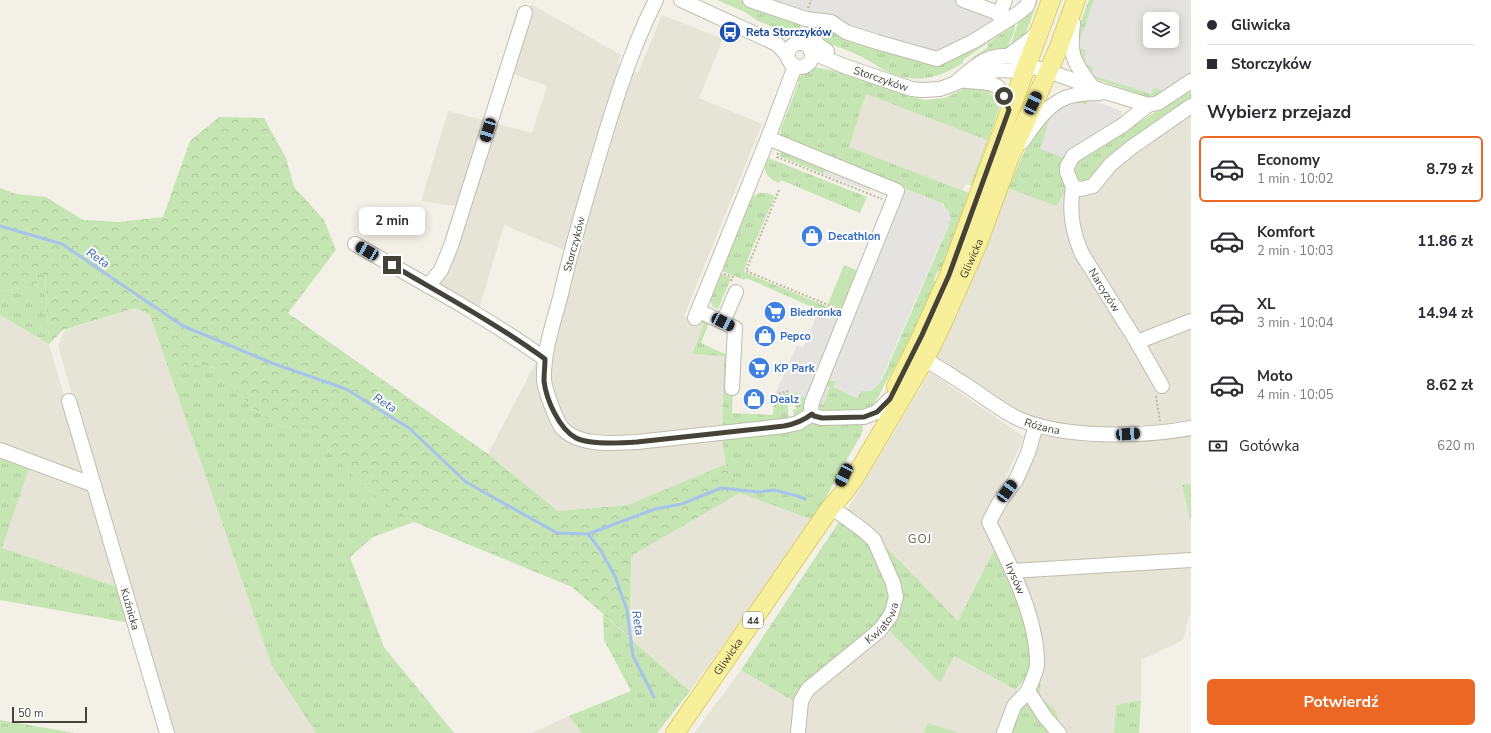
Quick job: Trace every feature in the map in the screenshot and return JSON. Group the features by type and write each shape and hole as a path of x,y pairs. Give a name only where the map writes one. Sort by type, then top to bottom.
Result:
{"main road":[{"name":"Gliwicka","path":"833,504 837,490 844,475 890,399 919,356 1051,0"},
{"name":"Gliwicka","path":"675,733 833,504 845,491 872,450 978,243 1009,159 1048,71 1076,1"}],"street":[{"name":"Storczyków","path":"545,359 570,256 604,138 624,78 656,0"},
{"path":"681,0 777,44 804,48 849,68"},
{"path":"732,388 735,328 723,322 697,314 804,48 806,19 750,0"},
{"path":"963,0 1003,17"},
{"path":"1003,17 1005,0"},
{"path":"804,48 831,22 846,32 937,59 974,41 1003,17 1027,6 1029,0"},
{"path":"1076,1 1071,44 1072,55 1076,65 1100,90"},
{"path":"428,286 441,270 451,246 525,13"},
{"path":"1008,56 1032,38 1040,29"},
{"path":"804,48 818,45 849,68"},
{"name":"Storczyków","path":"958,83 980,62 998,57 1008,56 1022,59 1027,66 1048,71"},
{"name":"Storczyków","path":"849,68 912,89 931,90 940,89 958,83 983,72 999,70 1018,71 1027,66"},
{"path":"1048,71 1100,90 1148,105"},
{"name":"Narcyzów","path":"1159,391 1137,342 1082,254 1076,240 1071,214 1073,186 1069,180 1067,167 1072,156 1123,125 1148,105 1158,103 1191,81"},
{"name":"Storczyków","path":"958,83 994,84 1004,96 1009,110"},
{"path":"1009,159 1051,106 1060,100 1073,95 1100,90"},
{"path":"1073,186 1081,189 1094,186 1111,164 1132,147 1191,106"},
{"path":"355,244 428,286 527,346 545,359 544,381 547,397 562,427 576,438 587,441 613,443 637,442 784,426 798,423 812,414 812,402 897,191 768,138"},
{"path":"723,322 736,292"},
{"path":"1137,342 1191,321"},
{"name":"Różana","path":"919,356 1001,409 1036,426 1098,434 1162,432 1191,428"},
{"name":"Gliwicka","path":"812,414 822,418 864,417 877,412 890,399"},
{"name":"Kuźnicka","path":"69,401 167,733"},
{"name":"Irysów","path":"1028,691 1037,666 1035,637 1013,571 988,522 999,503 1016,480 1028,453 1036,426"},
{"path":"0,450 94,485"},
{"name":"Kwiatowa","path":"798,733 801,701 808,689 880,630 891,615 896,597 893,583 874,540 833,504"},
{"path":"1013,571 1191,560"},
{"path":"1004,733 1014,706 1028,691 1045,717 1059,733"}],"path":[{"path":"779,150 777,157 892,204"},
{"path":"779,190 746,271 848,313"},
{"path":"775,395 788,391"},
{"path":"1159,391 1162,432"}],"shaded area":[{"path":"739,0 977,0 1008,13 932,63 916,61 844,36 830,27 800,22"},
{"path":"1094,0 1191,0 1191,88 1176,97 1154,87 1152,94 1091,75 1093,68 1085,62 1085,50 1078,47"},
{"path":"531,4 621,55 618,64 638,73 662,15 723,39 699,98 762,124 684,316 704,324 692,354 724,355 721,436 726,464 628,505 558,511 488,454 537,360 577,255 504,225 479,309 436,282 461,207 421,201 448,111 532,133 547,86 511,73"},
{"path":"866,94 987,140 970,185 965,184 963,191 849,147"},
{"path":"1089,99 1122,111 1120,118 1106,131 1064,158 1040,149 1049,120 1054,113 1058,109 1070,103 1081,103 1087,105"},
{"path":"1191,114 1191,423 1123,431 1069,429 1026,419 931,356 957,313 1008,188 1056,206 1065,192 1078,198 1118,163"},
{"path":"829,158 941,203 949,211 951,219 879,384 871,391 861,391 858,398 834,387 836,381 828,380 824,385 830,387 823,405 793,392 774,397 797,345 803,348 817,315 814,313 816,309 833,316 835,313 841,317 889,194 872,185 869,191 824,174"},
{"path":"135,308 150,315 271,664 316,733 172,733 58,345 65,330"},
{"path":"0,315 49,344 120,588 2,548 29,469 0,458"},
{"path":"930,372 1024,437 984,525 994,550 958,621 848,508"},
{"path":"1040,430 1191,431 1191,483 1182,485 1191,523 1191,610 1183,640 1141,660 1141,700 1116,705 1114,733 1064,733 1060,729 1055,711 1040,696 1042,654 1023,578 1184,565 1015,570 994,525"},
{"path":"740,493 813,520 690,691 630,637 631,556"},
{"path":"881,622 940,683 953,656 1016,690 1000,733 959,733 928,723 924,733 694,733 741,670 793,701"},
{"path":"569,716 582,733 531,733"}],"green space":[{"path":"717,0 739,0 800,22 801,33 796,36 758,21 745,12"},
{"path":"1032,0 1038,0 1024,38 1010,47 1020,17"},
{"path":"1089,0 1094,0 1078,47 1085,50 1085,58 1093,68 1151,94 1154,87 1161,89 1159,96 1151,98 1098,80 1084,70 1075,42 1076,34"},
{"path":"1013,22 998,36 963,60 963,63 953,69 933,77 914,79 893,74 849,51 824,41 821,37 822,32 820,30 824,27 923,62"},
{"path":"1014,24 1014,32 1007,49 985,52 966,62 988,47 988,44"},
{"path":"814,67 846,73 908,96 925,100 945,98 969,86 988,87 988,90 996,99 999,109 972,186 970,185 987,140 866,94 849,147 969,193 938,279 940,272 938,271 934,280 936,284 915,330 875,402 867,409 862,410 823,410 820,409 819,403 823,404 830,387 826,386 828,380 836,381 834,387 857,398 861,391 872,390 879,384 949,225 944,204 785,141 787,138 781,135 780,131 799,82 797,80 804,72"},
{"path":"1191,90 1191,102 1091,180 1083,182 1076,178 1072,173 1075,162"},
{"path":"1089,99 1087,105 1081,103 1064,158 1065,192 1056,206 1008,188 1023,155 1042,123 1060,106 1074,101"},
{"path":"219,117 264,118 286,158 294,187 324,220 336,250 288,313 488,454 558,511 628,505 726,464 740,493 631,556 630,637 572,587 414,522 366,489 310,431 277,425 256,411 215,368 191,364 170,373 150,315 135,308 63,330 49,344 45,276 41,272 36,276 39,298 30,287 0,291 0,188 16,194 46,197 83,220 119,222 163,217 190,141"},
{"path":"782,149 826,167 824,174 779,156"},
{"path":"766,157 867,197 860,213 781,180 779,183 771,179 765,170"},
{"path":"759,193 767,193 775,196 751,251 744,272 843,313 842,317 835,314 833,316 746,278 744,280 720,270 749,200"},
{"path":"844,265 858,271 843,310 828,304"},
{"path":"41,272 45,276 49,344 0,315 0,291 30,287 39,297 36,276"},
{"path":"719,273 731,278 718,309 713,307 710,300"},
{"path":"702,319 709,323 701,343 732,357 732,413 773,415 774,397 793,392 808,399 807,409 797,419 794,416 793,410 796,409 795,404 788,404 788,419 722,426 724,356 692,354 704,324 699,322"},
{"path":"191,364 215,368 256,411 277,425 310,431 366,489 414,522 373,537 350,557 384,647 454,733 316,733 271,664 170,373"},
{"path":"809,421 862,422 863,431 813,520 740,493 726,464 721,436"},
{"path":"0,458 29,469 2,548 120,588 130,623 0,600"},
{"path":"1191,483 1191,523 1182,485"},
{"path":"848,508 958,621 994,550 1006,567 1023,608 1034,655 1027,676 1016,690 954,656 940,683 881,622 793,701 741,670"},
{"path":"603,614 690,691 657,733 582,733 569,716 631,691 604,640"},
{"path":"1041,676 1040,696 1056,711 1060,729 1059,733 1000,733 1016,690 1026,696"},
{"path":"1141,700 1139,733 1114,733 1116,705"},
{"path":"0,720 75,733 0,733"},
{"path":"928,723 959,733 924,733"}],"waterway":[{"name":"Reta","path":"0,226 62,244 183,326 272,363 346,389 409,428 466,482 557,533 588,534 601,551 615,576 627,610 633,656 654,697"},
{"path":"588,534 655,509 682,504 721,488 758,492 774,490 805,499"}],"place":[{"name":"Reta Storczyków","path":"730,32"},
{"name":"Decathlon","path":"812,236"},
{"name":"Biedronka","path":"775,312"},
{"name":"Pepco","path":"765,336"},
{"name":"KP Park","path":"759,368"},
{"name":"Dealz","path":"754,399"}],"district":[{"name":"GOJ","path":"920,539"}],"route":[{"path":"392,265 441,293 527,346 545,359 544,381 547,397 562,427 576,438 587,441 613,443 637,442 784,426 798,423 812,414 822,418 861,418 870,416 882,408 890,399 922,335 949,275 1009,110 1004,96"}]}
